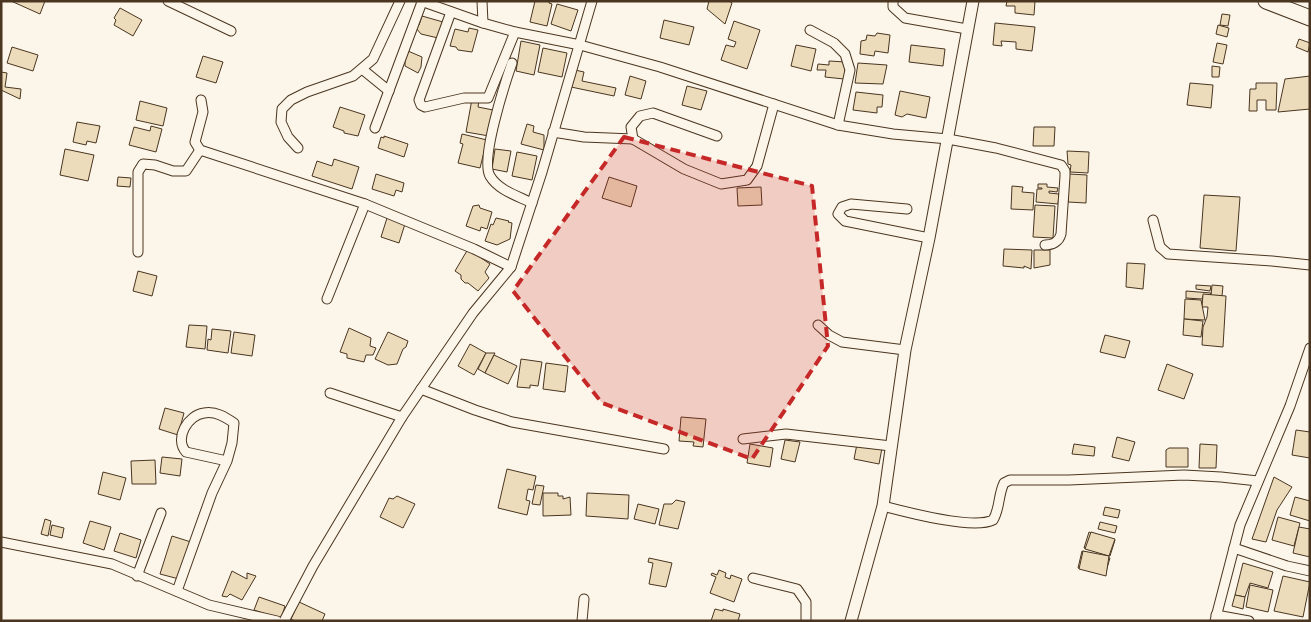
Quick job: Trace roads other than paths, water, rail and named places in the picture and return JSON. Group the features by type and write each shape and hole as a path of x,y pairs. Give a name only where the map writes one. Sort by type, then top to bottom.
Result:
{"highway":[{"path":"1266,1 1310,18"}],"street":[{"path":"168,1 231,30"},
{"path":"298,148 288,137 280,122 282,109 291,100 307,92 353,76 373,59 400,1"},
{"path":"482,1 483,23"},
{"path":"284,621 313,566 402,417 473,313 511,266 532,203 592,1"},
{"path":"893,1 893,7 905,18 967,29"},
{"path":"851,621 883,506 905,350 929,238 972,1"},
{"path":"375,128 421,2 515,32 580,45 660,67 838,125 893,134 948,139 996,148 1061,165 1066,176 1061,234 1057,241 1045,245"},
{"path":"451,12 419,100 421,105 425,107 464,98 488,98 515,32"},
{"path":"810,30 834,43 845,54 850,70 838,125"},
{"path":"512,63 498,110 487,161 488,175 497,186 532,203"},
{"path":"362,69 389,91"},
{"path":"200,100 203,112 196,142 200,150 365,204 423,227 511,266"},
{"path":"553,132 592,137 633,139 684,169 721,184 747,180 757,166 774,104"},
{"path":"633,139 631,127 640,116 653,113 717,136"},
{"path":"138,252 138,172 143,164 155,164 173,171 186,171 200,150"},
{"path":"327,299 365,204"},
{"path":"907,209 851,204 842,207 838,214 845,221 929,238"},
{"path":"1153,220 1160,247 1168,254 1310,265"},
{"path":"818,325 829,335 842,342 905,350"},
{"path":"1249,621 1215,618 1240,525 1290,406 1310,348"},
{"path":"421,389 512,422 664,449"},
{"path":"330,393 402,417"},
{"path":"177,591 212,494 227,461 232,443 234,423 220,414 206,412 195,415 184,428 181,440 182,448 186,452 227,461"},
{"path":"743,439 786,434 892,446"},
{"path":"883,506 948,520 980,524 993,520 1001,488 1004,483 1010,480 1184,476 1221,477 1258,482"},
{"path":"137,576 162,513"},
{"path":"1,542 112,564 209,606 277,621"},
{"path":"1234,548 1288,566 1310,570"},
{"path":"753,578 796,589 806,602 806,621"},
{"path":"582,621 584,599"}]}
